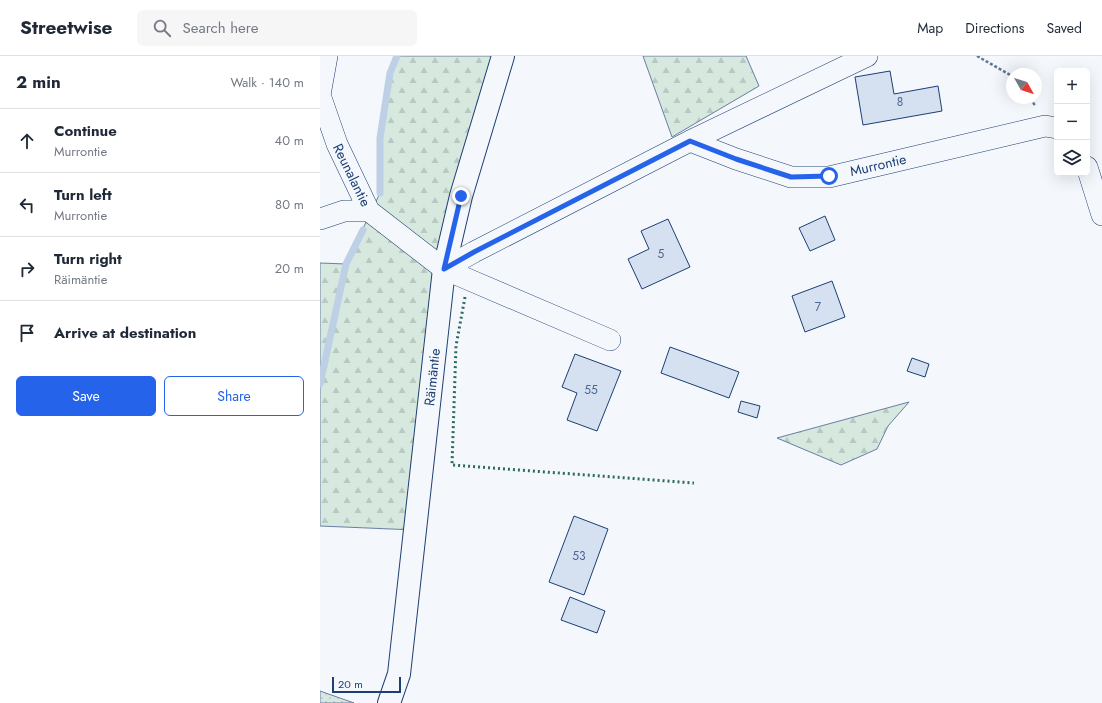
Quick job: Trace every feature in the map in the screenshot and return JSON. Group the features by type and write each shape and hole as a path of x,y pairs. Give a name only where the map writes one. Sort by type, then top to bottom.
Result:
{"street":[{"path":"320,95 327,56"},
{"name":"Räimäntie","path":"389,703 398,674 444,269 461,196 503,56"},
{"path":"444,269 474,252 690,141 867,56"},
{"name":"Reunalantie","path":"320,95 337,144 369,211 444,269 610,340"},
{"name":"Murrontie","path":"690,141 736,159 791,177 829,176 1045,126 1054,128"},
{"path":"1090,176 1102,216"},
{"path":"320,219 344,211 369,211"}],"path":[{"path":"977,56 1006,73"}],"green space":[{"path":"397,56 503,56 461,196 415,530 320,526 320,263 346,264 380,193 380,138 390,73"},
{"path":"643,56 746,56 759,86 672,137"},
{"path":"909,402 888,426 877,449 841,465 777,438"},
{"path":"320,691 354,703 320,703"}],"building":[{"path":"890,71 894,94 938,86 942,111 863,125 855,77"},
{"path":"825,216 835,240 810,251 799,228"},
{"path":"668,219 690,267 642,289 628,259 649,249 641,231"},
{"path":"832,281 845,317 805,332 792,296"},
{"path":"670,347 739,372 729,398 661,373"},
{"path":"575,354 621,371 597,431 567,420 577,393 562,387"},
{"path":"912,358 929,364 925,377 907,371"},
{"path":"741,401 760,406 757,418 738,412"},
{"path":"574,516 608,529 584,595 549,582"},
{"path":"570,597 605,611 597,633 561,620"}],"waterway":[{"path":"380,193 380,138 390,73 397,56"},
{"path":"320,384 346,264 363,230"}],"hedge":[{"path":"465,297 456,346 452,465 694,483"}],"route":[{"path":"461,196 444,269 474,252 690,141 736,159 791,177 829,176"}]}
